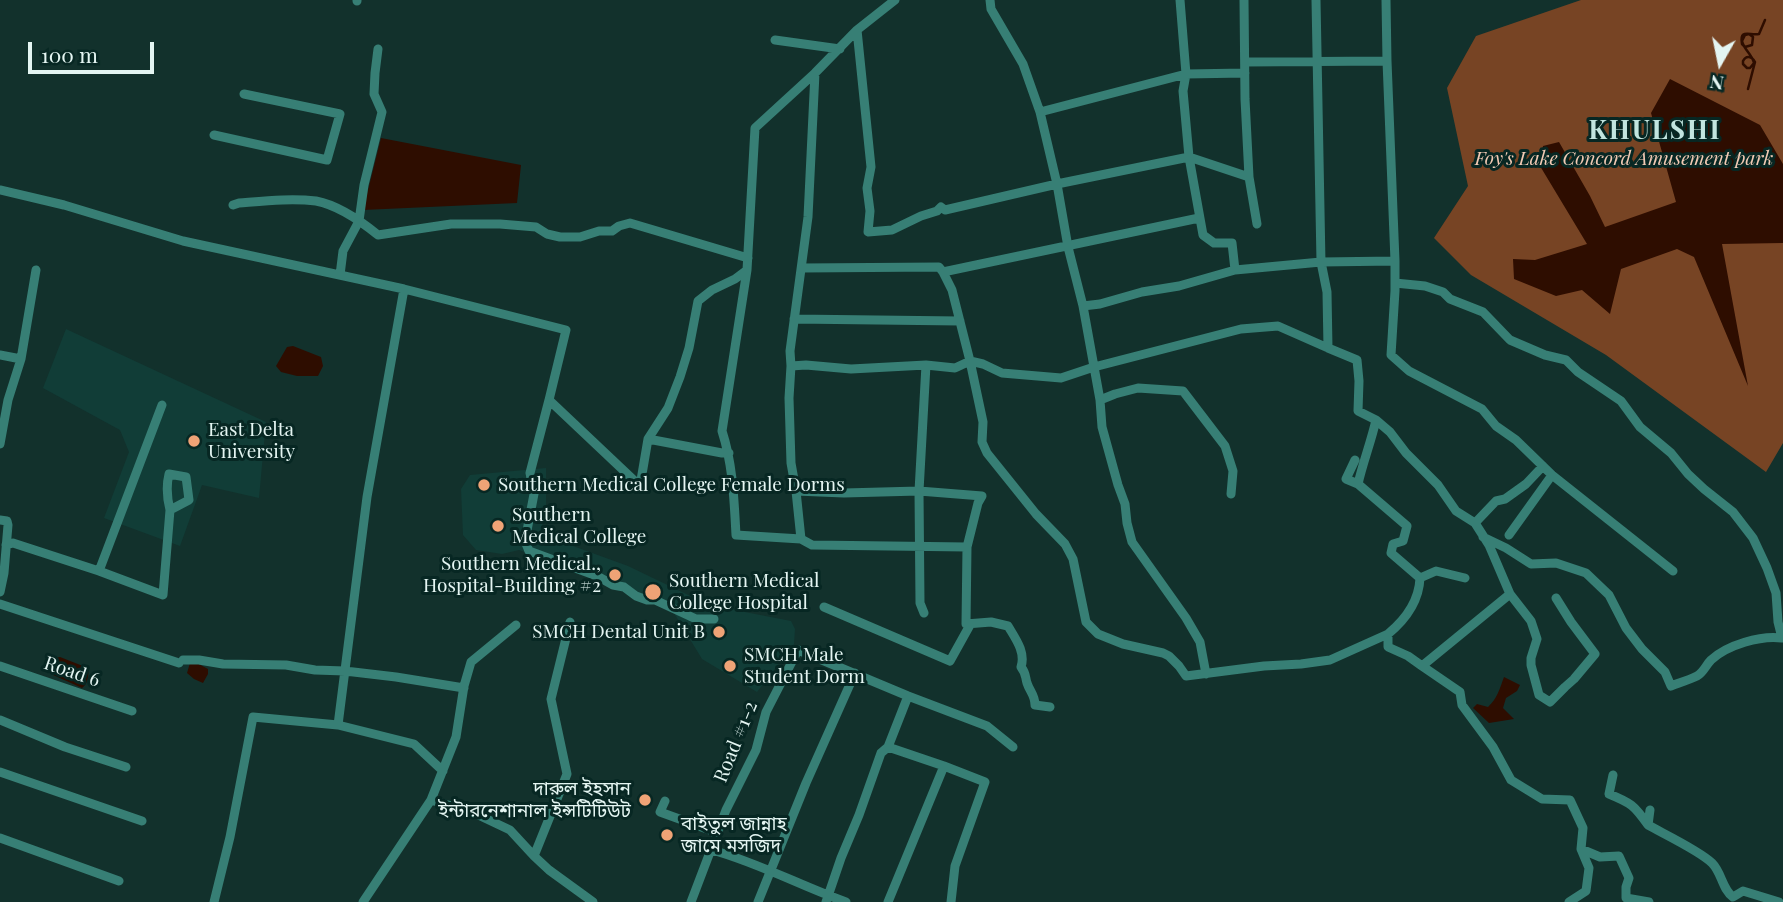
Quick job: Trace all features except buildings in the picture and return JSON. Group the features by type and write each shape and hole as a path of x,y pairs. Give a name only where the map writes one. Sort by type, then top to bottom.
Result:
{"street":[{"path":"895,0 857,30 841,49 755,128 747,270 722,431 732,471 736,535 801,539 812,545 967,547"},
{"path":"990,0 991,9 1023,64 1040,111 1083,306 1100,400 1102,427 1125,504 1132,542 1200,642 1206,674"},
{"path":"1180,0 1186,74 1183,91 1189,157 1199,218 1203,236 1214,243 1232,243 1236,270"},
{"path":"1244,0 1250,177 1257,224"},
{"path":"1316,0 1321,262 1327,292 1328,348"},
{"path":"1386,0 1395,261 1391,355 1409,371 1482,409 1496,426 1516,440 1552,475 1673,571"},
{"path":"857,30 871,167 867,188 870,211 867,232 892,230 941,207 945,210 1189,157 1250,177"},
{"path":"775,40 841,49"},
{"path":"340,275 343,251 359,221 364,185 382,112 374,94 378,49"},
{"path":"1245,62 1387,61"},
{"path":"801,539 791,463 790,351 808,217 815,73"},
{"path":"1040,111 1186,74 1245,73"},
{"path":"214,135 327,160 340,114 244,94"},
{"path":"0,190 64,205 183,241 404,289 566,330 530,472 534,494 525,541 529,551 597,576 613,585 624,587 636,596 654,600 696,619 714,619"},
{"path":"233,205 291,200 317,201 359,221 378,235 451,224 500,224 536,227 547,234 574,237 612,231 630,223 748,258"},
{"path":"943,272 1199,218"},
{"path":"1083,306 1180,286 1236,270 1321,262 1395,261"},
{"path":"802,268 939,267 951,290 970,361 983,422 982,442 987,453 1036,514 1065,544 1073,559 1086,622 1098,634 1123,644 1169,656 1186,676 1330,660 1388,634 1401,623 1420,592 1420,578 1391,553 1393,544 1403,541 1407,526 1358,484 1346,479 1355,460"},
{"path":"0,444 4,399 21,359 36,270"},
{"path":"549,400 640,486 648,439 668,408 680,377 698,301 747,270"},
{"path":"1395,284 1425,286 1483,312 1510,340 1545,355 1566,360 1578,372 1621,401 1640,427 1671,453 1704,489 1733,512 1752,538 1776,593 1778,622 1783,638 1760,638 1721,652 1699,675 1671,685 1665,673 1626,628 1609,595 1587,573 1556,563 1531,564 1483,537"},
{"path":"338,725 367,497 404,289"},
{"path":"794,320 960,321"},
{"path":"791,366 851,369 926,365 955,368 970,361 984,364 1002,373 1061,378 1094,367 1241,330 1278,326 1357,360 1358,411 1376,420 1390,432 1406,453 1438,485 1456,511 1475,523 1489,545 1510,594 1531,621 1537,639 1531,665 1539,695 1550,702 1574,680 1595,654 1556,598"},
{"path":"0,355 21,359"},
{"path":"924,613 920,603 919,491 926,365"},
{"path":"1100,400 1138,388 1183,391 1226,446 1233,471 1231,494"},
{"path":"99,571 162,405"},
{"path":"1358,484 1376,420"},
{"path":"648,439 729,453"},
{"path":"1475,523 1496,502 1526,484 1544,467"},
{"path":"1509,535 1552,475"},
{"path":"796,491 919,491 982,496 967,547 966,624 991,622 1008,626 1020,647 1023,660 1021,667 1035,696 1035,705 1050,707"},
{"path":"6,545 13,543 163,595 170,510"},
{"path":"0,520 7,521 8,525 0,592"},
{"path":"1420,578 1436,571 1465,578"},
{"path":"1422,666 1510,594"},
{"path":"0,604 181,662 200,660 223,664 286,665 396,677 464,688"},
{"path":"824,607 950,661 970,625"},
{"path":"534,856 567,774 551,699 570,622"},
{"path":"368,901 431,800 456,737 471,662 516,625"},
{"path":"1388,634 1388,647 1408,656 1460,692 1462,705 1493,747 1511,780 1542,799 1570,800 1583,828 1581,849 1589,868 1586,891 1569,902"},
{"name":"Road #1-2","path":"691,902 726,810 756,750 766,712 798,650 855,673"},
{"name":"Road 6","path":"0,666 132,711"},
{"path":"758,902 855,673 986,726 1013,747"},
{"path":"827,899 881,753 888,747 908,696"},
{"path":"214,902 230,837 253,717 338,725 414,744 443,771"},
{"path":"0,720 65,747 126,767"},
{"path":"888,747 985,782 955,866 951,902"},
{"path":"888,902 944,766"},
{"path":"0,772 142,821"},
{"path":"1613,775 1609,794 1630,803 1648,825 1712,863 1722,878 1727,893 1733,897 1743,891 1779,902"},
{"path":"431,800 472,812 510,830 549,870 593,902"},
{"path":"665,801 660,812 718,833"},
{"path":"1648,825 1650,810"},
{"path":"0,838 119,881"},
{"path":"1581,849 1601,857 1619,856 1629,878 1626,898 1649,902"},
{"path":"712,850 770,870 827,899 846,902"}],"shaded area":[{"path":"1670,79 1760,125 1783,164 1783,243 1722,244 1748,386 1694,257 1677,249 1621,269 1610,314 1582,290 1556,296 1514,279 1513,259 1535,260 1587,244 1540,166 1543,146 1559,142 1605,227 1676,202 1651,113"},
{"path":"381,138 521,165 517,203 363,210"},
{"name":"East Delta University","path":"66,329 266,422 259,498 202,485 180,546 104,518 129,452 120,430 43,388"},
{"path":"293,346 321,357 323,366 318,376 297,376 281,372 276,366 287,347"},
{"name":"Southern Medical College Hospital","path":"546,468 546,510 540,534 628,566 709,605 791,621 795,629 794,644 757,692 702,659 674,613 595,578 519,550 502,554 476,550 463,535 461,489 470,475"},
{"path":"60,657 88,668 88,679 82,688 51,674 53,658"},
{"path":"195,662 208,669 203,683 187,673 190,663"},
{"path":"1504,677 1520,685 1517,691 1506,698 1503,708 1514,719 1489,723 1473,708 1477,704 1488,707 1496,697"}],"green space":[{"name":"Foy's Lake Concord Amusement park","path":"1581,0 1783,0 1783,443 1766,472 1606,355 1471,275 1434,238 1468,186 1447,88 1476,36"}],"waterway":[{"path":"1748,89 1755,62 1754,60 1752,58 1747,57 1743,64 1750,68 1754,63 1753,60 1752,57 1744,47 1743,44 1742,41 1745,35 1753,37 1752,45 1745,47 1742,44 1742,39 1742,36 1744,34 1759,34 1765,20"}],"place":[{"name":"East Delta University","path":"194,441"},
{"name":"Southern Medical College Female Dorms","path":"484,485"},
{"name":"Southern Medical College","path":"498,526"},
{"name":"Southern Medical., Hospital-Building #2","path":"615,575"},
{"name":"Southern Medical College Hospital","path":"653,592"},
{"name":"SMCH Dental Unit B","path":"719,632"},
{"name":"SMCH Male Student Dorm","path":"730,666"},
{"name":"দারুল ইহসান ইন্টারনেশানাল ইন্সটিটিউট","path":"645,800"},
{"name":"বাইতুল জান্নাহ জামে মসজিদ","path":"667,835"}],"district":[{"name":"KHULSHI","path":"1655,131"}]}
